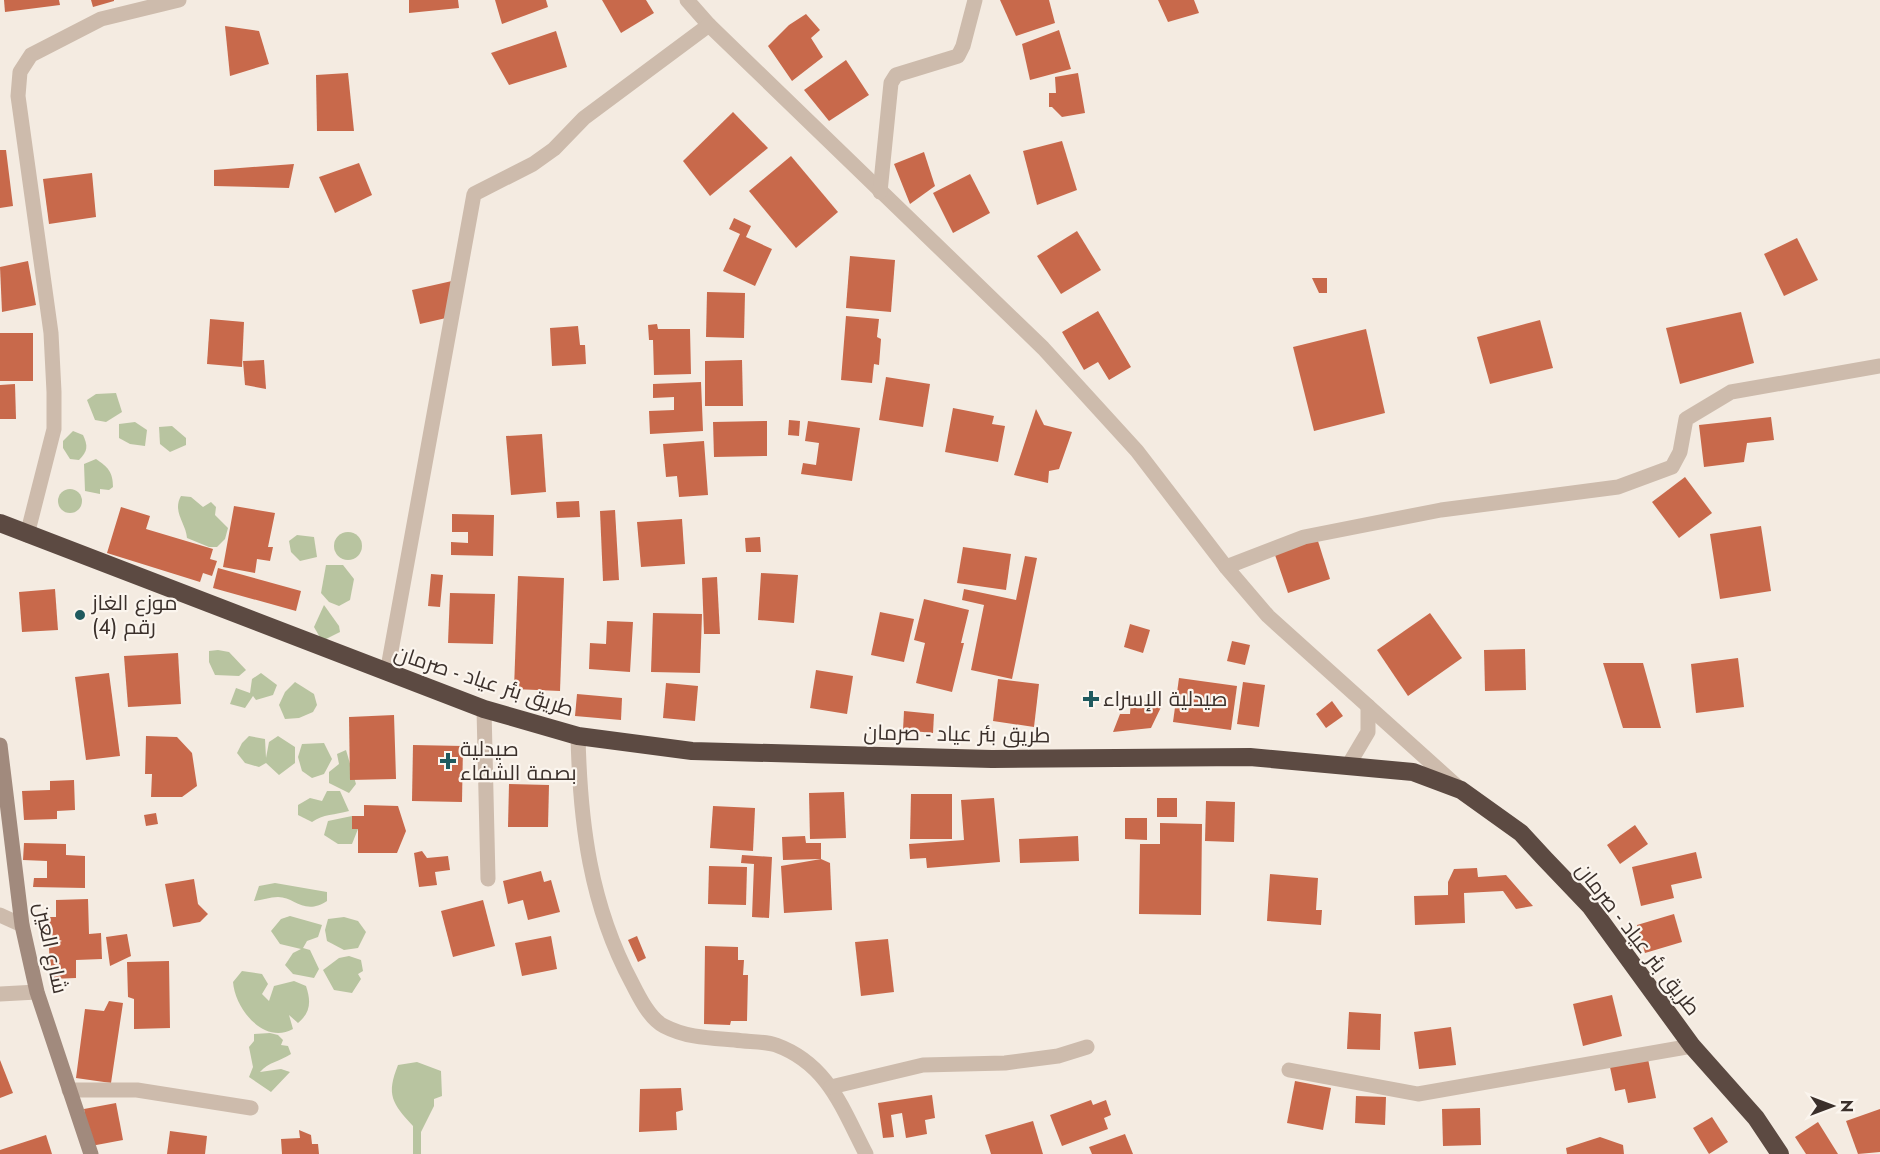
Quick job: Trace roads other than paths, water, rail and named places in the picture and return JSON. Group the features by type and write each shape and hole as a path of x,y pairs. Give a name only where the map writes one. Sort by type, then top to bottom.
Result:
{"highway":[{"name":"طريق بئر عياد - صرمان","path":"0,523 484,709 578,736 692,751 992,759 1250,757 1349,764 1413,772 1461,790 1521,833 1590,906 1692,1046 1756,1119 1780,1154"}],"street":[{"path":"27,535 54,429 54,392 51,333 18,96 20,72 30,55 101,19 179,0"},
{"path":"687,0 709,25 1042,348 1122,434 1226,567 1268,616 1461,790"},
{"path":"880,192 891,83 896,75 958,56 963,46 975,0"},
{"path":"387,673 474,194 533,164 554,149 584,117 709,25"},
{"path":"1226,567 1304,537 1441,510 1618,488 1672,466 1680,452 1686,418 1731,392 1880,366"},
{"path":"1349,764 1368,732 1368,706"},
{"path":"484,709 488,879"},
{"path":"578,736 579,781 588,864 614,950 640,1000 661,1025 688,1036 775,1045 813,1065 831,1087 866,1154"},
{"name":"شارع العين","path":"0,745 22,925 37,992 91,1154"},
{"path":"0,915 22,925"},
{"path":"0,994 37,992"},
{"path":"1289,1070 1418,1094 1692,1046"},
{"path":"831,1087 923,1065 1005,1063 1058,1056 1087,1047"},
{"path":"69,1090 137,1090 251,1108"}],"place":[{"name":"موزع الغاز رقم (4)","path":"80,615"},
{"name":"صيدلية الإسراء","path":"1091,699"},
{"name":"صيدلية بصمة الشفاء","path":"448,761"}]}
